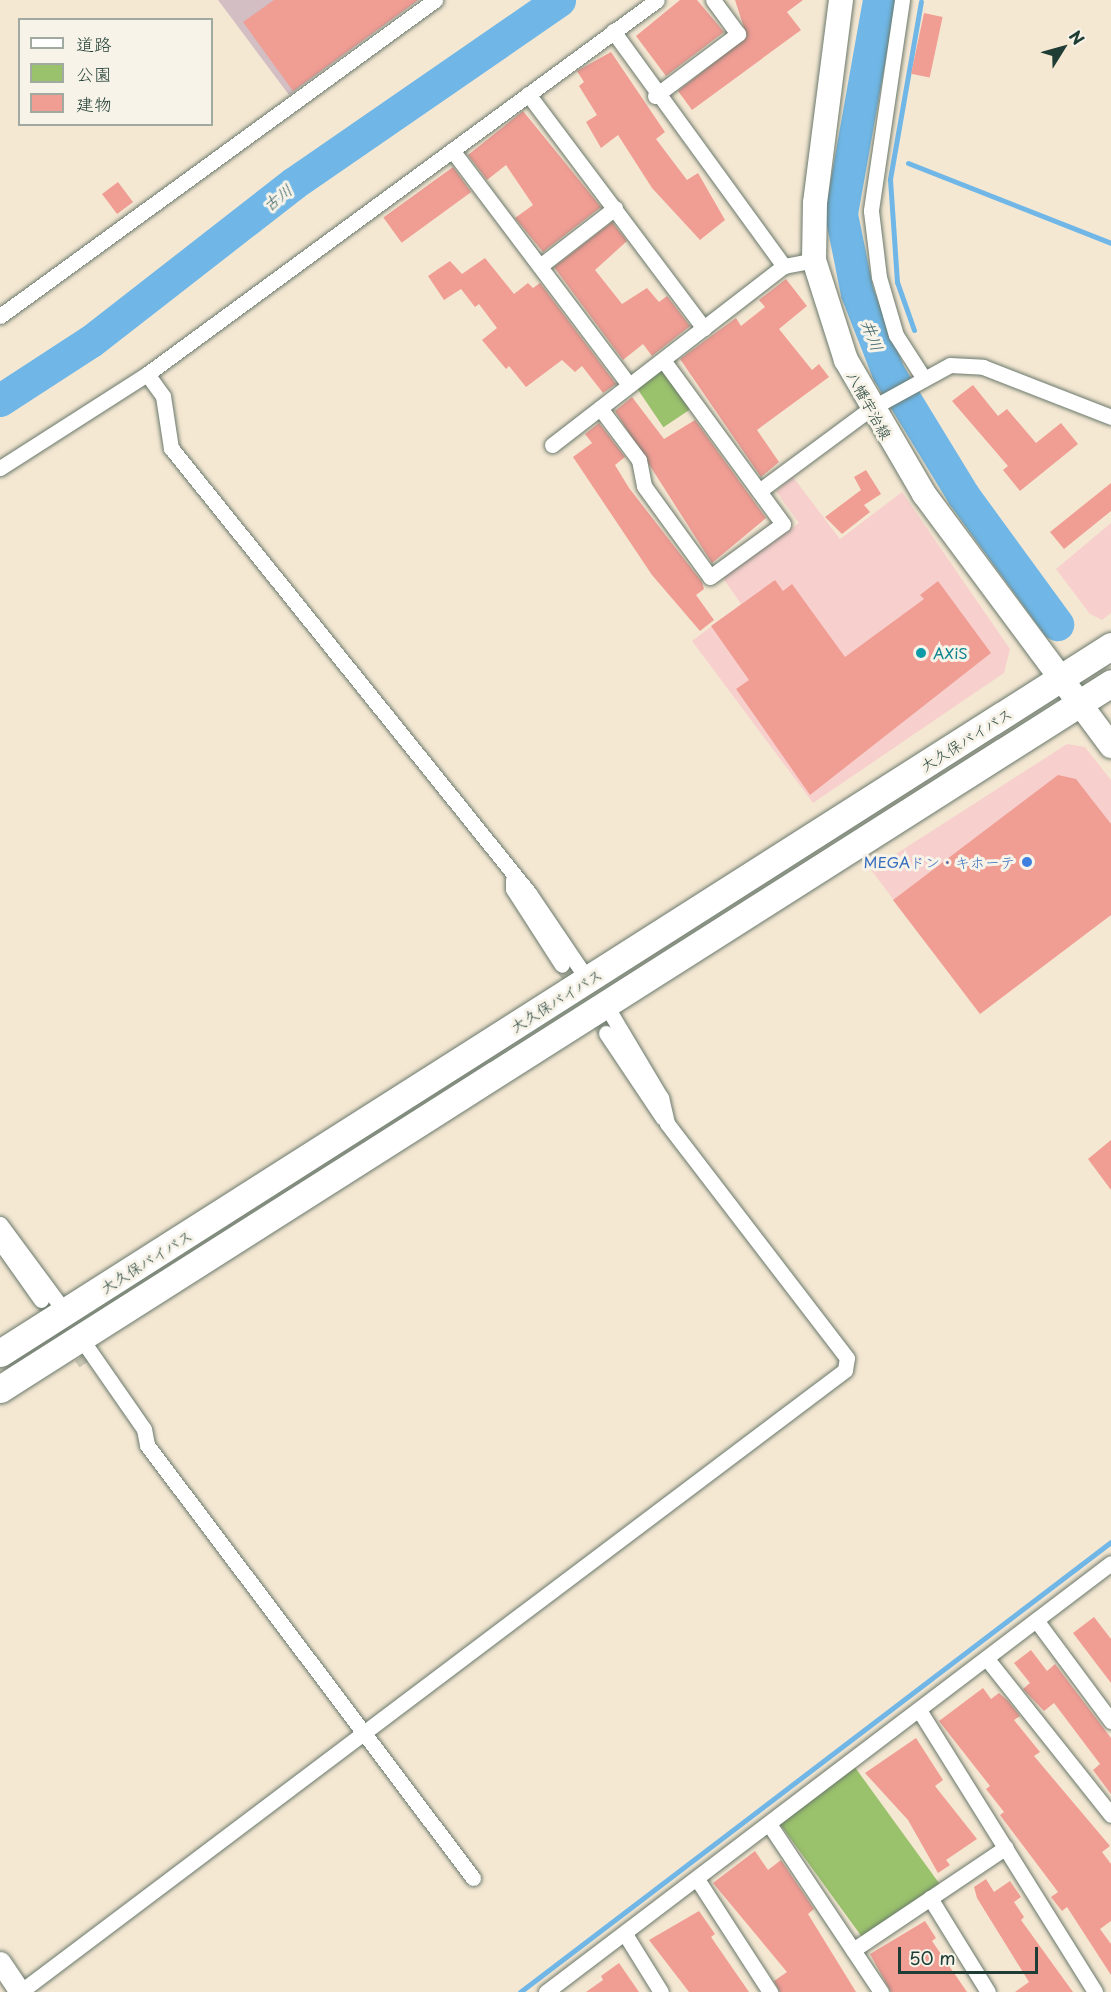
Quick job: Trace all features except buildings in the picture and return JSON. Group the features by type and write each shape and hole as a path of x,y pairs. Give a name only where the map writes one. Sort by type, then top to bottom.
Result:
{"highway":[{"name":"大久保バイパス","path":"0,1353 1060,681 1111,646"},
{"name":"大久保バイパス","path":"0,1389 604,1002 1079,706 1111,683"}],"main road":[{"name":"八幡宇治線","path":"841,0 815,202 814,260 846,360 877,406 924,494 1060,681 1111,746"}],"street":[{"path":"0,316 435,0"},
{"path":"0,468 147,374 657,0"},
{"path":"656,96 738,34 713,0"},
{"path":"902,0 871,212 879,277 896,335 923,377"},
{"path":"613,31 656,96 784,266"},
{"path":"528,94 704,328"},
{"path":"452,150 629,385"},
{"path":"540,266 615,208"},
{"path":"552,445 784,266 814,260"},
{"path":"600,408 639,460 644,486 710,577 783,524 663,360"},
{"path":"759,491 877,406 923,377 950,365 983,367 1111,417"},
{"path":"147,374 163,396 171,448 513,877 588,980"},
{"path":"513,877 513,889 562,965"},
{"path":"604,1002 661,1098 667,1123"},
{"path":"0,1962 20,1992 845,1370 847,1358 667,1123 606,1033"},
{"path":"0,1224 65,1312"},
{"path":"0,1242 41,1300"},
{"path":"80,1337 144,1429 147,1444"},
{"path":"86,1363 365,1730 473,1878"},
{"path":"551,1991 1111,1563"},
{"path":"1036,1620 1111,1720"},
{"path":"987,1659 1111,1815"},
{"path":"919,1710 1095,1992"},
{"path":"769,1824 881,1992"},
{"path":"853,1950 1006,1847"},
{"path":"697,1880 770,1992"},
{"path":"930,1898 988,1992"},
{"path":"625,1934 661,1992"}],"shaded area":[{"path":"218,0 419,0 289,95"},
{"path":"793,477 840,539 902,492 1010,649 1004,673 813,803 692,641 741,604 723,578 799,523 776,491"},
{"path":"1111,523 1111,613 1102,620 1090,614 1056,569"},
{"name":"MEGAドン・キホーテ","path":"1067,744 1085,747 1111,780 1111,915 980,1014 871,870"}],"green space":[{"path":"662,368 690,409 663,427 635,386"},
{"path":"854,1766 940,1885 864,1940 778,1821"}],"waterway":[{"name":"古川","path":"0,400 91,341 294,183 559,0"},
{"name":"井川","path":"879,0 841,214 857,293 888,372 963,495 1057,624"},
{"path":"914,330 897,282 890,179 921,2"},
{"path":"908,163 1111,243"},
{"path":"520,1992 1111,1542"}],"tunnel":[{"path":"562,965 606,1033"},
{"path":"41,1300 86,1363"}],"place":[{"name":"AXiS","path":"921,653"},
{"name":"MEGAドン・キホーテ","path":"1027,862"}]}
